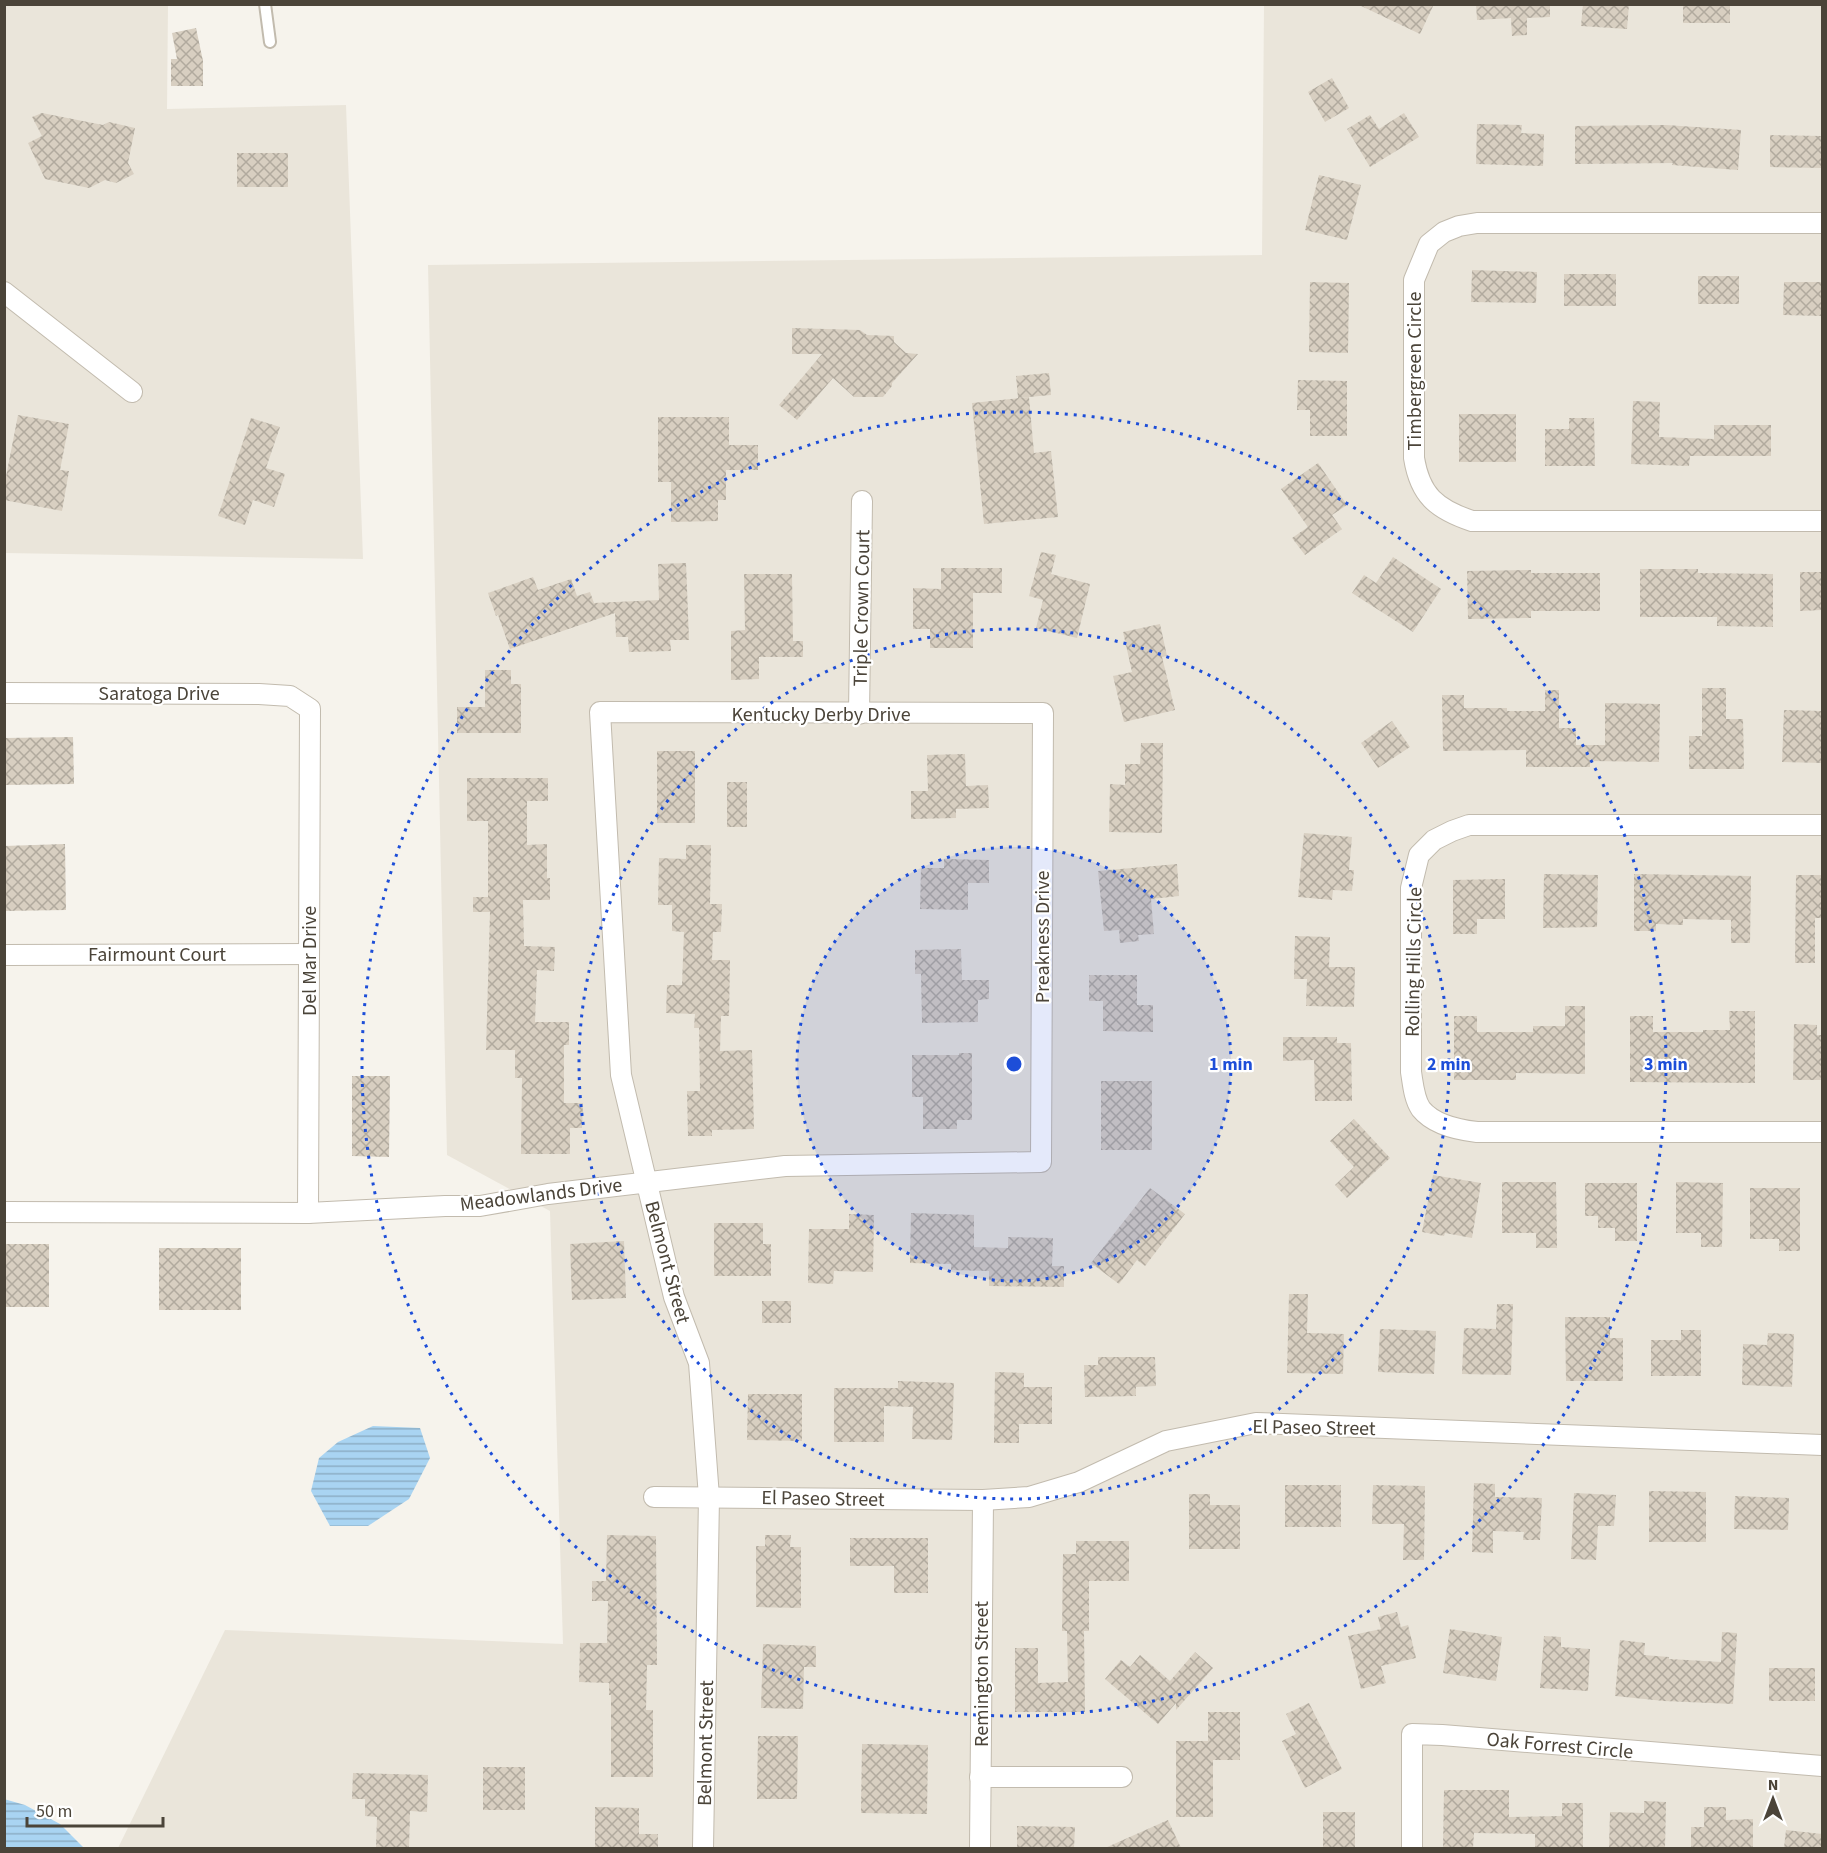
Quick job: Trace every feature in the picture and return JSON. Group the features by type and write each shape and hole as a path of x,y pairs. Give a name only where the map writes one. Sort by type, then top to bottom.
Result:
{"street":[{"name":"Timbergreen Circle","path":"1822,223 1477,223 1459,226 1444,232 1429,244 1414,280 1415,465 1424,490 1439,506 1454,515 1472,521 1822,521"},
{"path":"4,292 132,392"},
{"name":"Triple Crown Court","path":"859,714 862,501"},
{"name":"Saratoga Drive","path":"4,693 259,694 290,696 310,709"},
{"name":"Del Mar Drive","path":"308,1214 310,709"},
{"name":"Kentucky Derby Drive","path":"600,712 1043,713"},
{"name":"Belmont Street","path":"600,712 621,1075 674,1297 699,1363 709,1497 703,1848"},
{"name":"Preakness Drive","path":"1041,1162 1043,713"},
{"name":"Rolling Hills Circle","path":"1822,825 1470,825 1434,840 1419,855 1411,888 1411,1072 1414,1090 1421,1109 1457,1130 1477,1132 1822,1132"},
{"name":"Fairmount Court","path":"4,955 309,954"},
{"name":"Meadowlands Drive","path":"4,1212 308,1214 480,1206 647,1181 785,1166 1041,1162"},
{"name":"El Paseo Street","path":"654,1497 983,1500 1029,1497 1079,1482 1166,1441 1256,1423 1822,1446"},
{"name":"Remington Street","path":"980,1848 983,1500"},
{"name":"Oak Forrest Circle","path":"1412,1848 1412,1734 1822,1766"},
{"path":"980,1778 1122,1778"}],"lane":[{"path":"266,4 270,42"}],"shaded area":[{"path":"5,5 168,5 167,109 346,105 363,559 5,553"},
{"path":"1264,5 1822,5 1822,1848 118,1848 225,1630 563,1644 550,1211 447,1155 428,265 1262,255"}],"water":[{"path":"373,1426 420,1428 430,1458 409,1499 368,1526 330,1526 311,1491 319,1458 338,1442"},
{"path":"4,1799 25,1805 60,1824 84,1848 5,1848"}],"building":[{"path":"1357,4 1434,4 1420,34"},
{"path":"1476,4 1550,4 1550,17 1527,18 1527,35 1512,36 1511,18 1477,20"},
{"path":"1583,4 1629,4 1627,29 1581,26"},
{"path":"1683,4 1730,4 1730,23 1683,23"},
{"path":"196,28 203,61 203,86 171,86 171,59 177,59 172,33"},
{"path":"1332,78 1349,108 1325,122 1308,92"},
{"path":"42,113 103,125 109,122 135,128 128,163 134,174 116,183 105,180 89,188 45,179 28,143 42,136 32,117"},
{"path":"1404,113 1419,137 1370,167 1347,129 1370,115 1379,129"},
{"path":"1477,124 1522,125 1521,133 1544,134 1543,166 1476,164"},
{"path":"1666,125 1741,130 1738,170 1672,165 1673,163 1575,164 1575,126"},
{"path":"1770,135 1822,136 1822,168 1770,167"},
{"path":"237,153 288,153 288,187 237,187"},
{"path":"1319,175 1361,185 1347,240 1305,230"},
{"path":"1472,270 1537,272 1536,303 1471,302"},
{"path":"1564,274 1616,274 1616,306 1564,306"},
{"path":"1698,276 1739,276 1739,304 1698,304"},
{"path":"1310,282 1349,283 1348,353 1309,352"},
{"path":"1784,282 1822,282 1822,316 1783,315"},
{"path":"792,328 860,330 867,335 894,336 894,342 906,353 918,354 892,383 883,397 854,397 833,378 797,420 779,405 822,354 792,354"},
{"path":"1049,373 1051,395 1018,398 1016,376"},
{"path":"1298,380 1347,381 1347,436 1310,436 1310,410 1297,410"},
{"path":"1029,397 1034,453 1051,451 1058,517 984,524 972,403"},
{"path":"1633,401 1660,402 1659,437 1714,439 1714,425 1771,425 1771,456 1690,456 1689,466 1631,464"},
{"path":"1459,414 1516,414 1516,462 1459,462"},
{"path":"18,415 69,424 60,470 69,471 62,511 4,500 4,487"},
{"path":"658,417 729,417 729,445 758,445 758,470 726,470 726,500 718,500 718,521 671,522 671,482 658,482"},
{"path":"251,418 280,427 266,468 285,474 274,507 253,500 245,525 218,516"},
{"path":"1569,418 1594,418 1595,466 1545,466 1545,429 1569,429"},
{"path":"1318,463 1347,505 1332,515 1342,529 1305,555 1292,538 1308,527 1281,489"},
{"path":"1041,552 1056,555 1051,574 1090,584 1077,638 1036,628 1043,600 1029,596"},
{"path":"1393,557 1441,589 1413,632 1352,593 1364,575 1376,583"},
{"path":"686,563 689,640 670,640 671,651 629,652 628,637 616,637 615,613 510,649 488,593 533,577 538,590 571,579 577,596 590,592 594,603 659,600 658,564"},
{"path":"941,568 1002,568 1002,593 973,593 973,648 930,648 930,629 913,629 913,588 941,589"},
{"path":"1640,569 1698,569 1698,573 1773,574 1773,627 1717,626 1717,617 1640,617"},
{"path":"1531,570 1531,573 1600,573 1600,611 1531,611 1531,618 1468,619 1467,571"},
{"path":"1800,572 1822,572 1822,610 1800,611"},
{"path":"744,574 792,574 793,641 803,641 803,657 759,657 759,679 731,680 731,631 745,630"},
{"path":"1160,624 1167,656 1162,657 1175,710 1124,722 1113,676 1132,672 1123,632"},
{"path":"485,670 511,670 511,684 521,684 521,733 457,733 457,707 485,707"},
{"path":"1702,688 1726,688 1726,719 1743,719 1744,769 1689,769 1689,736 1702,736"},
{"path":"1545,690 1559,690 1559,728 1576,728 1576,745 1605,745 1605,703 1660,704 1659,762 1590,761 1590,767 1526,767 1526,750 1443,751 1442,695 1464,695 1464,708 1545,711"},
{"path":"1784,710 1822,711 1822,763 1782,762"},
{"path":"1392,721 1410,747 1378,768 1361,743"},
{"path":"73,737 74,784 4,785 4,738"},
{"path":"1141,743 1163,743 1162,833 1109,832 1110,784 1125,785 1125,764 1140,764"},
{"path":"657,751 695,751 695,823 657,823"},
{"path":"965,754 966,786 988,785 989,808 956,809 956,818 911,819 911,791 928,791 927,755"},
{"path":"467,778 548,778 548,801 527,801 527,845 547,844 547,878 550,878 550,900 523,900 524,946 555,947 554,971 537,970 535,1022 569,1022 569,1045 564,1045 564,1103 583,1103 582,1128 570,1128 570,1154 521,1154 522,1078 515,1078 515,1050 486,1050 490,912 473,912 473,897 488,897 488,821 467,821"},
{"path":"727,782 747,782 747,827 727,827"},
{"path":"1304,833 1352,837 1349,870 1354,870 1352,891 1333,890 1332,900 1298,897"},
{"path":"65,844 66,910 4,911 4,846"},
{"path":"686,845 711,845 710,904 722,904 721,932 713,932 712,960 730,960 729,1016 721,1016 720,1051 752,1050 754,1129 712,1130 712,1136 688,1136 687,1091 700,1091 699,1028 694,1028 695,1014 666,1013 667,985 682,985 684,932 672,931 672,905 658,905 659,858 686,859"},
{"path":"944,859 989,860 989,883 968,883 968,910 920,909 921,868 944,868"},
{"path":"1177,864 1179,896 1151,899 1154,934 1138,935 1139,941 1120,943 1119,930 1104,931 1098,871"},
{"path":"1544,874 1598,875 1597,927 1543,928"},
{"path":"1634,874 1751,876 1750,943 1731,943 1731,920 1683,919 1683,925 1656,924 1656,931 1634,931"},
{"path":"1796,875 1822,875 1822,918 1815,918 1815,963 1795,963"},
{"path":"1505,879 1505,919 1477,919 1477,934 1453,934 1453,880"},
{"path":"1295,936 1330,937 1329,967 1355,967 1354,1007 1306,1006 1307,979 1294,979"},
{"path":"961,949 962,980 989,980 989,999 978,1000 978,1022 922,1023 921,974 915,974 915,950"},
{"path":"1089,975 1137,975 1137,1005 1153,1005 1153,1032 1103,1031 1103,1001 1089,1001"},
{"path":"1565,1006 1585,1006 1585,1074 1516,1073 1516,1080 1454,1080 1454,1016 1477,1016 1477,1032 1533,1032 1533,1026 1565,1026"},
{"path":"1729,1011 1755,1011 1755,1083 1630,1082 1630,1016 1653,1016 1653,1032 1703,1032 1703,1030 1730,1030"},
{"path":"1794,1024 1817,1025 1817,1035 1822,1035 1822,1080 1793,1080"},
{"path":"1283,1037 1337,1037 1337,1043 1351,1043 1352,1101 1315,1101 1314,1060 1283,1061"},
{"path":"959,1053 972,1053 972,1120 957,1120 957,1129 923,1129 923,1097 912,1097 912,1055 959,1055"},
{"path":"352,1076 390,1076 389,1157 352,1156"},
{"path":"1101,1081 1152,1081 1152,1150 1101,1150"},
{"path":"1354,1119 1390,1158 1347,1198 1335,1185 1354,1167 1330,1141"},
{"path":"1433,1175 1481,1183 1472,1238 1422,1232"},
{"path":"1502,1182 1556,1182 1557,1248 1536,1248 1536,1233 1502,1233"},
{"path":"1676,1182 1723,1183 1722,1247 1701,1247 1701,1233 1676,1233"},
{"path":"1585,1183 1637,1183 1637,1241 1615,1241 1615,1228 1598,1228 1598,1216 1585,1216"},
{"path":"1150,1188 1185,1214 1145,1266 1137,1260 1119,1284 1091,1263"},
{"path":"1750,1188 1800,1188 1800,1251 1779,1251 1779,1239 1750,1239"},
{"path":"911,1213 974,1215 974,1247 1008,1248 1008,1237 1053,1238 1052,1266 1064,1266 1064,1287 989,1286 989,1271 951,1270 951,1264 910,1263"},
{"path":"849,1214 874,1215 873,1272 834,1271 833,1284 808,1283 809,1229 849,1229"},
{"path":"714,1223 763,1223 763,1244 771,1244 771,1276 714,1276"},
{"path":"624,1241 626,1298 572,1300 570,1244"},
{"path":"4,1244 49,1244 49,1307 4,1307"},
{"path":"159,1248 241,1248 241,1310 159,1310"},
{"path":"1289,1294 1308,1294 1307,1333 1344,1334 1343,1374 1287,1373"},
{"path":"762,1301 791,1301 791,1323 762,1323"},
{"path":"1497,1304 1513,1304 1511,1375 1462,1374 1464,1328 1496,1329"},
{"path":"1565,1317 1610,1317 1610,1338 1623,1338 1623,1381 1566,1381"},
{"path":"1380,1329 1436,1331 1434,1374 1378,1372"},
{"path":"1681,1330 1701,1330 1701,1376 1651,1376 1651,1340 1681,1340"},
{"path":"1768,1333 1794,1334 1792,1387 1742,1385 1743,1344 1767,1345"},
{"path":"1098,1357 1155,1357 1156,1386 1136,1387 1136,1396 1085,1397 1084,1365 1098,1365"},
{"path":"995,1372 1024,1373 1024,1387 1052,1387 1052,1424 1019,1424 1019,1443 994,1443"},
{"path":"898,1381 954,1383 952,1440 912,1439 913,1407 884,1406 884,1442 834,1442 834,1388 898,1388"},
{"path":"748,1394 802,1394 802,1441 747,1440"},
{"path":"1474,1483 1495,1484 1495,1497 1542,1498 1540,1540 1523,1540 1524,1532 1493,1531 1493,1553 1472,1552"},
{"path":"1285,1485 1341,1485 1341,1527 1285,1527"},
{"path":"1373,1485 1425,1486 1424,1560 1403,1560 1404,1524 1372,1524"},
{"path":"1649,1491 1706,1492 1706,1542 1649,1542"},
{"path":"1574,1493 1616,1495 1614,1526 1598,1526 1596,1560 1571,1559"},
{"path":"1189,1494 1210,1494 1210,1505 1240,1505 1240,1549 1189,1549"},
{"path":"1735,1496 1789,1498 1788,1530 1734,1529"},
{"path":"607,1535 656,1536 657,1665 647,1665 646,1710 653,1710 653,1777 611,1777 609,1683 579,1682 580,1643 607,1643 608,1601 592,1601 592,1581 606,1581"},
{"path":"765,1535 791,1535 790,1547 801,1547 801,1608 756,1607 756,1546 765,1546"},
{"path":"850,1538 928,1538 928,1593 894,1593 894,1566 850,1566"},
{"path":"1076,1541 1129,1541 1129,1581 1089,1581 1089,1631 1084,1631 1085,1712 1015,1712 1015,1648 1038,1648 1038,1683 1068,1682 1067,1631 1062,1631 1063,1554 1076,1554"},
{"path":"1397,1612 1401,1627 1408,1625 1416,1658 1381,1666 1386,1683 1361,1689 1348,1636 1381,1629 1378,1617"},
{"path":"1450,1629 1502,1637 1496,1681 1443,1673"},
{"path":"1722,1632 1737,1633 1733,1704 1615,1696 1620,1640 1645,1643 1644,1655 1721,1662"},
{"path":"1544,1636 1561,1637 1561,1647 1590,1649 1588,1691 1540,1688"},
{"path":"763,1644 816,1646 816,1667 804,1667 803,1709 761,1708"},
{"path":"1195,1652 1213,1668 1176,1710 1176,1703 1158,1724 1105,1679 1121,1660 1130,1667 1140,1655 1170,1681"},
{"path":"1769,1668 1815,1668 1815,1701 1769,1701"},
{"path":"1309,1703 1342,1769 1305,1788 1282,1741 1296,1734 1286,1714"},
{"path":"1208,1712 1240,1712 1240,1760 1213,1760 1213,1817 1176,1817 1176,1741 1208,1741"},
{"path":"758,1736 798,1736 797,1799 757,1799"},
{"path":"862,1744 928,1745 927,1814 861,1813"},
{"path":"483,1767 525,1767 525,1810 483,1810"},
{"path":"353,1773 428,1775 427,1812 410,1811 409,1848 376,1848 377,1817 365,1816 365,1799 352,1799"},
{"path":"1444,1790 1509,1790 1509,1817 1562,1816 1562,1803 1583,1803 1583,1848 1535,1848 1535,1834 1474,1833 1473,1848 1443,1848"},
{"path":"1644,1801 1666,1802 1665,1848 1609,1848 1610,1812 1644,1813"},
{"path":"595,1807 639,1808 639,1834 658,1834 658,1848 595,1848"},
{"path":"1704,1807 1726,1807 1726,1820 1753,1819 1753,1848 1691,1848 1691,1827 1704,1827"},
{"path":"1323,1812 1355,1812 1355,1848 1323,1848"},
{"path":"1168,1820 1181,1848 1105,1848"},
{"path":"1017,1826 1075,1827 1074,1848 1017,1848"},
{"path":"1786,1830 1822,1834 1822,1848 1784,1848"}]}
